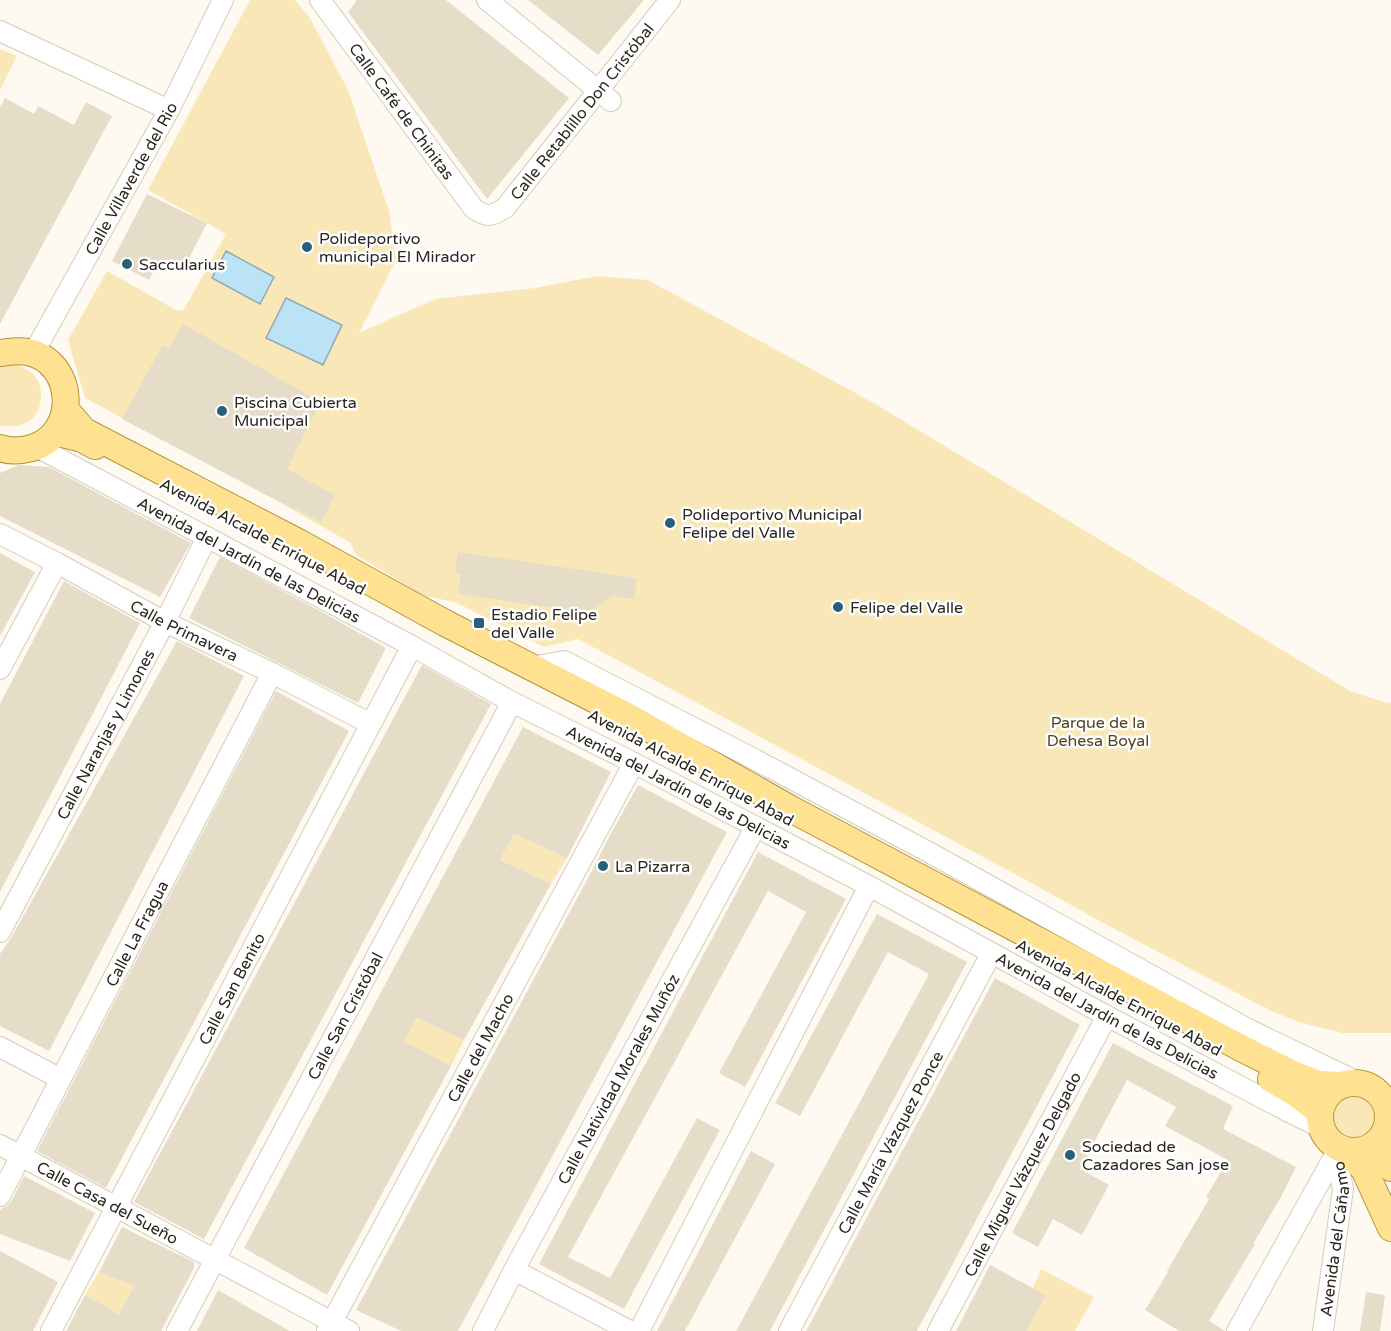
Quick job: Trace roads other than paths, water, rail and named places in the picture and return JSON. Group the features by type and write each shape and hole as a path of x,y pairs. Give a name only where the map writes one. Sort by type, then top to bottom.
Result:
{"main road":[{"path":"0,353 15,351 33,354 44,359 62,381 66,395 53,429 22,451 0,448"},
{"name":"Avenida Alcalde Enrique Abad","path":"53,429 84,431 298,542 445,623 627,716 789,808 1241,1048 1318,1084 1351,1085"},
{"name":"Avenida Alcalde Enrique Abad","path":"53,429 82,439 971,919 1214,1047 1297,1094 1320,1119"},
{"path":"1391,1168 1385,1131 1388,1116 1386,1105 1380,1095 1372,1088 1351,1085 1332,1091 1325,1099 1320,1119 1324,1135 1330,1143 1364,1169 1391,1228"},
{"path":"1340,1151 1358,1152 1369,1148 1385,1131"}],"street":[{"name":"Calle Villaverde del Rio","path":"33,354 169,110 223,0"},
{"name":"Calle Café de Chinitas","path":"320,0 474,209 489,216"},
{"path":"487,0 605,96"},
{"name":"Calle Retablillo Don Cristóbal","path":"489,216 505,208 605,96 670,0"},
{"path":"0,31 169,110"},
{"name":"Avenida del Jardín de las Delicias","path":"53,429 207,537 512,702 869,886 991,954 1287,1111 1320,1119"},
{"name":"Calle Primavera","path":"0,534 165,622 272,673 370,724"},
{"name":"Calle Naranjas y Limones","path":"0,932 165,622 207,537"},
{"path":"0,669 57,563"},
{"name":"Calle San Benito","path":"51,1331 412,646"},
{"name":"Calle La Fragua","path":"0,1196 272,673"},
{"name":"Calle San Cristóbal","path":"177,1331 512,702"},
{"name":"Calle del Macho","path":"336,1328 634,764"},
{"name":"Calle Natividad Morales Muñóz","path":"483,1331 755,828"},
{"path":"639,1331 869,886"},
{"name":"Calle María Vázquez Ponce","path":"789,1331 991,954"},
{"name":"Calle Miguel Vázquez Delgado","path":"938,1331 1107,1016"},
{"path":"0,1047 61,1079"},
{"name":"Calle Casa del Sueño","path":"0,1145 215,1258 336,1328"},
{"path":"1237,1331 1340,1151"},
{"name":"Avenida del Cáñamo","path":"1323,1331 1343,1189 1340,1151"},
{"path":"514,1270 630,1331"}],"water":[{"path":"226,251 274,277 260,304 212,278"},
{"path":"286,298 342,325 323,365 266,338"}],"place":[{"name":"Polideportivo municipal El Mirador","path":"307,247"},
{"name":"Saccularius","path":"127,264"},
{"name":"Piscina Cubierta Municipal","path":"222,411"},
{"name":"Polideportivo Municipal Felipe del Valle","path":"670,523"},
{"name":"Felipe del Valle","path":"838,607"},
{"name":"Estadio Felipe del Valle","path":"479,623"},
{"name":"La Pizarra","path":"603,866"},
{"name":"Sociedad de Cazadores San jose","path":"1070,1155"}],"park label":[{"name":"Parque de la Dehesa Boyal","path":"1098,731"}]}
